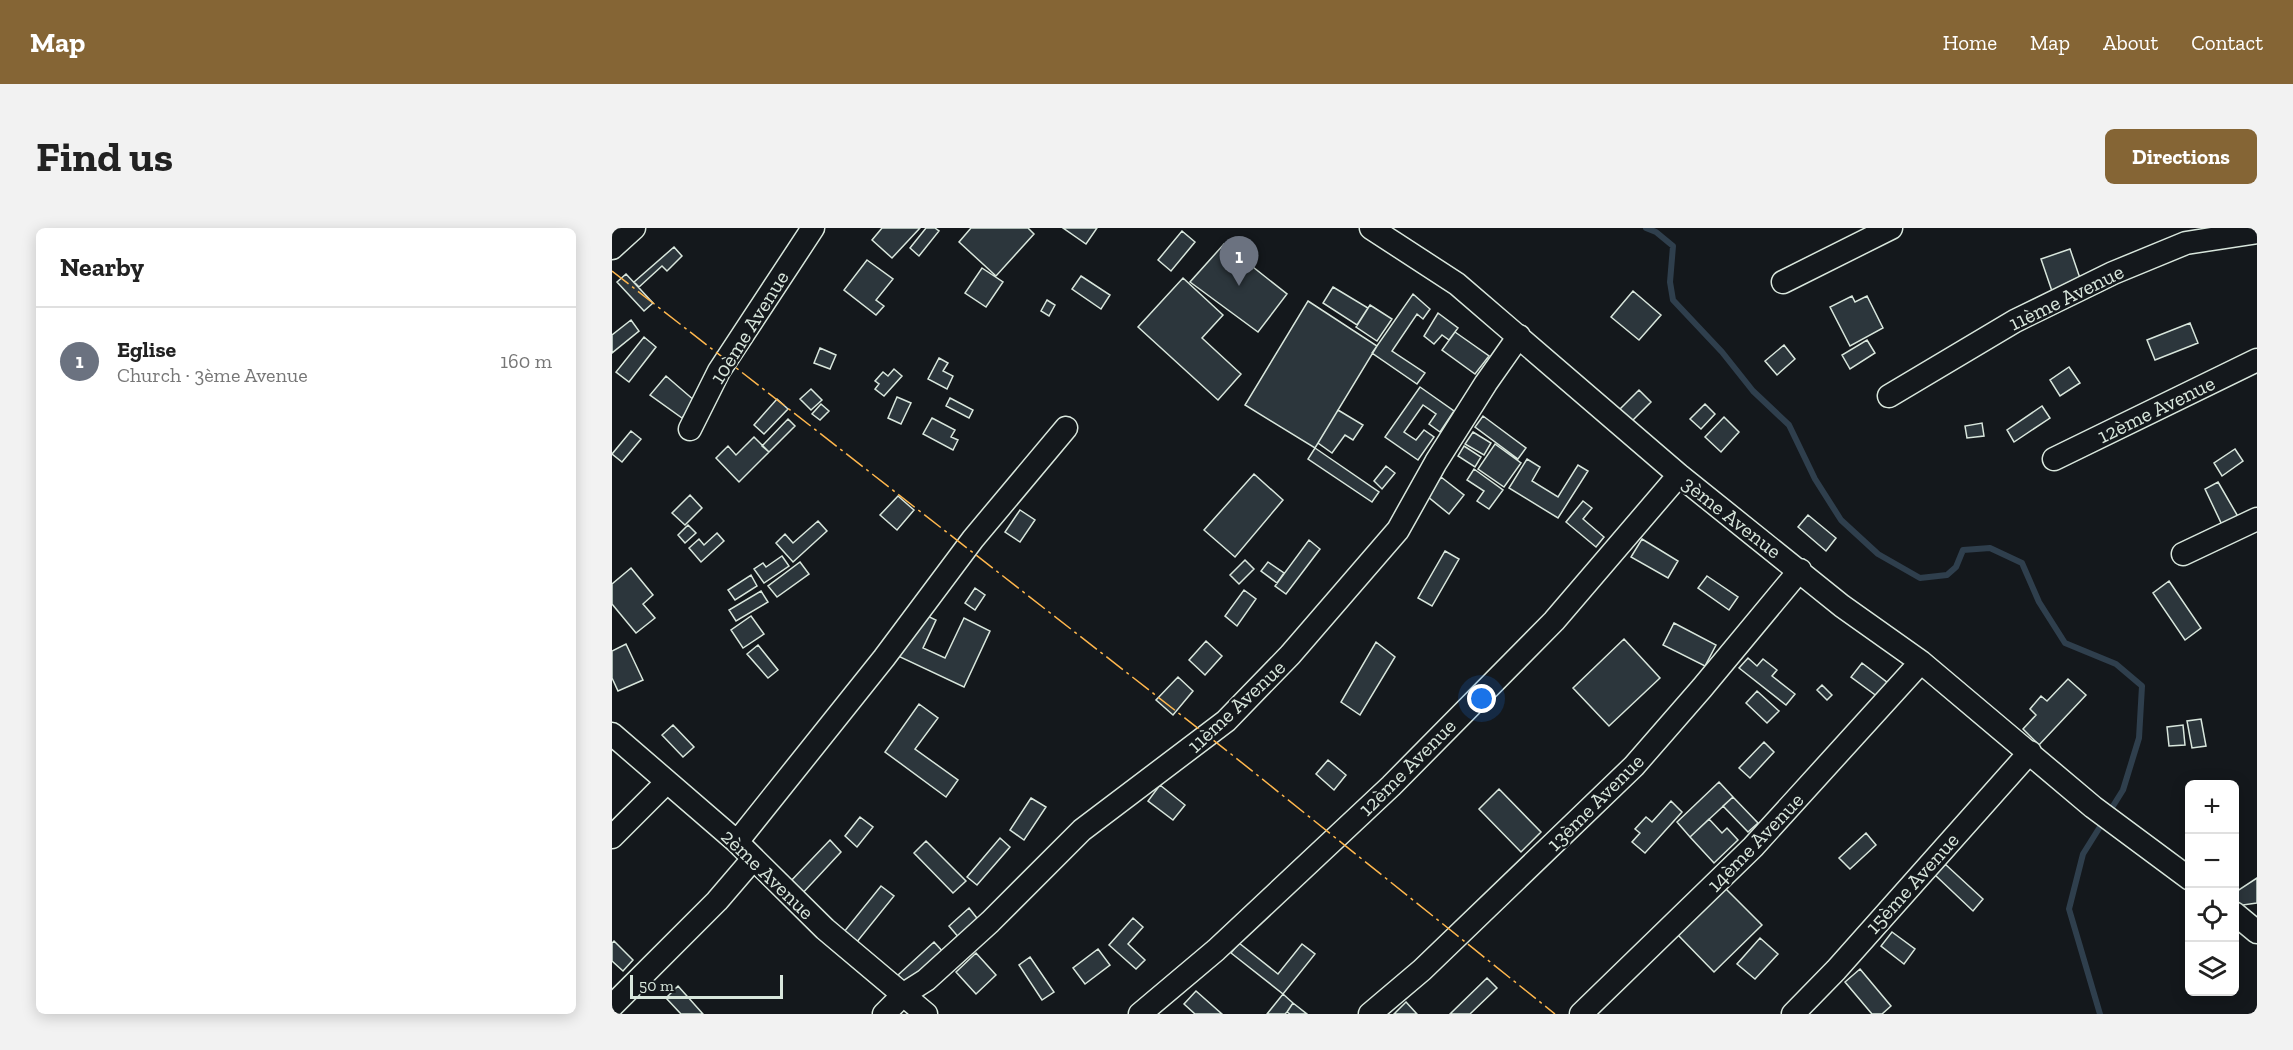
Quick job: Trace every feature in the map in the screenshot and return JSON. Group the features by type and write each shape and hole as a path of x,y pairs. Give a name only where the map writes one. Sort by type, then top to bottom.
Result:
{"street":[{"path":"612,248 634,228"},
{"name":"10ème Avenue","path":"690,429 718,371 813,228"},
{"name":"3ème Avenue","path":"1371,228 1458,284 1679,475 1842,606 1921,662 2093,807 2185,875"},
{"path":"1783,282 1891,228"},
{"name":"11ème Avenue","path":"1889,396 2015,321 2113,273 2186,243 2257,232"},
{"name":"11ème Avenue","path":"884,1014 904,994 926,980 990,922 1082,830 1226,721 1290,655 1398,530 1436,462 1519,336"},
{"name":"12ème Avenue","path":"2054,459 2257,360"},
{"path":"737,842 884,658 973,539 1066,428"},
{"name":"12ème Avenue","path":"1140,1014 1216,950 1391,786 1554,621 1679,475"},
{"path":"2184,554 2257,519"},
{"name":"13ème Avenue","path":"1370,1014 1422,970 1634,766 1800,570"},
{"name":"14ème Avenue","path":"1581,1014 1754,847 1921,662"},
{"name":"2ème Avenue","path":"612,734 737,842 825,928 926,1014"},
{"name":"15ème Avenue","path":"1793,1014 1836,970 2030,752"},
{"path":"612,837 667,782"},
{"path":"612,1006 717,901 753,859"},
{"path":"2239,912 2257,909"},
{"path":"2239,916 2257,932"}],"building":[{"path":"882,228 920,228 892,258 872,240"},
{"path":"926,228 935,228 939,231 919,256 910,248"},
{"path":"971,228 1028,228 1034,234 996,276 959,242"},
{"path":"1063,228 1097,228 1086,244"},
{"path":"1182,231 1195,242 1171,271 1158,260"},
{"path":"1224,244 1287,294 1258,332 1190,282"},
{"path":"674,247 682,256 667,271 662,266 639,287 634,282"},
{"path":"2070,249 2083,287 2054,297 2041,259"},
{"path":"867,260 893,279 876,300 884,306 876,315 844,290"},
{"path":"982,268 1003,282 986,307 965,293"},
{"path":"626,274 653,303 644,311 617,282"},
{"path":"1081,276 1110,295 1101,309 1072,289"},
{"path":"1183,278 1223,315 1202,338 1241,374 1218,400 1138,327"},
{"path":"1333,287 1368,308 1357,325 1323,303"},
{"path":"1633,291 1661,315 1639,340 1611,317"},
{"path":"1413,294 1430,309 1423,319 1417,314 1392,351 1425,373 1417,384 1372,353"},
{"path":"1852,296 1855,302 1867,296 1883,328 1850,346 1830,307"},
{"path":"1047,300 1055,305 1049,316 1041,311"},
{"path":"1308,301 1377,346 1315,448 1245,405"},
{"path":"1370,305 1392,319 1377,341 1356,327"},
{"path":"1438,313 1458,328 1449,340 1442,335 1434,344 1424,336"},
{"path":"631,320 639,331 612,353 612,335"},
{"path":"2190,323 2198,343 2155,360 2147,340"},
{"path":"1455,332 1489,356 1475,374 1442,350"},
{"path":"644,337 656,347 629,382 616,372"},
{"path":"1867,340 1875,353 1850,369 1842,355"},
{"path":"1784,345 1795,359 1777,375 1765,361"},
{"path":"820,348 836,355 830,369 814,363"},
{"path":"939,358 948,363 943,371 953,376 947,389 928,379"},
{"path":"2069,367 2080,383 2060,396 2050,380"},
{"path":"894,369 902,376 884,396 875,389 879,384 875,381 883,372 888,376"},
{"path":"666,376 695,401 682,418 650,395"},
{"path":"1420,387 1454,411 1440,432 1429,424 1436,414 1423,405 1404,432 1416,440 1424,430 1434,437 1418,460 1385,437"},
{"path":"811,389 822,400 811,410 800,399"},
{"path":"1639,390 1651,402 1627,426 1615,414"},
{"path":"897,397 911,403 901,424 888,418"},
{"path":"950,398 973,410 969,418 946,406"},
{"path":"777,399 788,409 764,434 754,425"},
{"path":"821,404 829,411 820,420 812,414"},
{"path":"1705,404 1715,414 1701,429 1690,419"},
{"path":"2042,406 2050,418 2014,442 2007,430"},
{"path":"1338,410 1363,425 1353,440 1345,435 1332,453 1318,443"},
{"path":"1483,416 1526,448 1518,459 1475,427"},
{"path":"1724,417 1739,432 1721,452 1705,437"},
{"path":"932,418 955,430 951,437 958,440 953,450 923,434"},
{"path":"788,419 795,426 769,452 762,446"},
{"path":"1982,423 1984,436 1967,438 1965,426"},
{"path":"631,431 641,439 622,462 612,454"},
{"path":"1473,432 1491,443 1484,455 1465,444"},
{"path":"754,437 769,452 739,482 716,458 728,446 736,455"},
{"path":"1495,444 1521,463 1504,487 1478,469"},
{"path":"1464,446 1481,457 1475,467 1458,456"},
{"path":"1315,448 1379,492 1372,502 1308,459"},
{"path":"2235,449 2243,461 2222,476 2214,463"},
{"path":"1527,459 1540,467 1532,481 1558,497 1578,465 1588,471 1558,518 1509,488"},
{"path":"1386,466 1395,473 1382,489 1374,481"},
{"path":"1474,469 1503,490 1489,509 1477,501 1484,491 1467,480"},
{"path":"1254,474 1283,500 1235,557 1204,530"},
{"path":"1441,477 1464,495 1449,514 1427,496"},
{"path":"2218,482 2240,520 2223,527 2205,489"},
{"path":"690,495 702,508 685,525 672,513"},
{"path":"898,496 914,510 897,530 880,515"},
{"path":"1583,501 1592,508 1583,519 1604,537 1596,547 1566,522"},
{"path":"1020,510 1035,520 1020,542 1005,532"},
{"path":"1808,515 1836,538 1826,551 1798,527"},
{"path":"818,521 827,531 793,562 776,543 785,534 793,543"},
{"path":"688,525 696,533 685,543 678,535"},
{"path":"717,533 724,541 701,562 689,548 699,539 704,545"},
{"path":"1642,539 1678,561 1668,578 1631,557"},
{"path":"1309,540 1320,549 1286,594 1275,586"},
{"path":"1445,551 1459,559 1432,606 1418,598"},
{"path":"782,556 789,566 764,583 754,569 763,563 766,567"},
{"path":"1245,560 1254,569 1239,584 1230,575"},
{"path":"800,562 809,574 777,597 768,586"},
{"path":"1268,562 1284,573 1277,583 1261,571"},
{"path":"631,568 653,595 643,604 655,618 636,633 612,604 612,584"},
{"path":"751,575 757,586 735,600 728,590"},
{"path":"1707,576 1738,597 1729,610 1698,588"},
{"path":"2169,581 2201,628 2185,640 2153,593"},
{"path":"975,588 985,595 975,610 965,603"},
{"path":"1244,590 1256,599 1237,626 1225,616"},
{"path":"761,591 768,602 736,621 729,610"},
{"path":"919,612 936,620 923,648 945,658 964,618 990,631 964,687 898,656"},
{"path":"751,616 764,634 743,648 731,630"},
{"path":"1674,623 1716,645 1705,666 1663,645"},
{"path":"1624,639 1660,678 1609,726 1573,688"},
{"path":"1206,641 1222,656 1205,675 1189,660"},
{"path":"1376,642 1395,657 1360,715 1341,702"},
{"path":"626,644 643,680 618,691 612,678 612,651"},
{"path":"758,645 778,670 768,678 747,654"},
{"path":"1748,658 1757,666 1763,659 1777,670 1772,676 1795,694 1786,705 1739,668"},
{"path":"1862,663 1888,683 1878,697 1851,677"},
{"path":"1178,677 1193,691 1173,715 1156,700"},
{"path":"2068,679 2086,695 2039,745 2023,729 2036,715 2030,709 2041,696 2047,701"},
{"path":"1822,685 1832,695 1827,700 1817,690"},
{"path":"1757,691 1779,711 1767,723 1746,703"},
{"path":"919,704 938,718 915,749 958,780 946,797 885,752"},
{"path":"2201,719 2206,746 2192,748 2187,721"},
{"path":"673,725 694,747 683,757 662,735"},
{"path":"2183,725 2185,745 2169,746 2167,727"},
{"path":"1764,742 1774,752 1750,778 1739,768"},
{"path":"1328,760 1346,775 1334,790 1316,774"},
{"path":"1719,782 1733,797 1690,837 1677,822"},
{"path":"1160,785 1185,805 1173,820 1148,801"},
{"path":"1499,789 1541,832 1521,852 1479,809"},
{"path":"1733,797 1758,823 1748,832 1723,806"},
{"path":"1031,798 1046,807 1024,840 1010,830"},
{"path":"1671,801 1682,812 1645,853 1632,842 1640,833 1635,829 1646,817 1652,822"},
{"path":"860,817 873,827 857,847 845,836"},
{"path":"1709,819 1722,833 1727,828 1738,840 1714,863 1690,837"},
{"path":"1866,833 1876,845 1850,869 1839,858"},
{"path":"1000,838 1010,847 977,885 967,877"},
{"path":"830,840 841,852 800,896 788,884"},
{"path":"926,841 966,881 953,893 914,853"},
{"path":"1945,864 1983,899 1973,911 1935,875"},
{"path":"2257,878 2257,903 2239,906 2239,890"},
{"path":"881,886 894,896 852,948 839,938"},
{"path":"1724,887 1762,925 1714,972 1677,934"},
{"path":"969,908 980,922 960,939 949,926"},
{"path":"1133,918 1143,927 1128,944 1145,960 1136,969 1109,945"},
{"path":"1892,932 1915,949 1904,964 1881,946"},
{"path":"1760,938 1778,954 1755,979 1737,964"},
{"path":"614,941 633,960 623,971 612,961"},
{"path":"934,942 944,953 908,986 898,975"},
{"path":"1239,943 1278,974 1302,944 1315,954 1283,994 1231,953"},
{"path":"1098,949 1110,965 1085,984 1073,968"},
{"path":"976,953 996,975 976,994 956,972"},
{"path":"1030,957 1054,992 1042,1000 1019,965"},
{"path":"1860,969 1891,1006 1882,1014 1872,1014 1845,982"},
{"path":"1487,978 1497,988 1470,1014 1450,1014"},
{"path":"678,986 703,1014 681,1014 666,998"},
{"path":"1196,991 1222,1014 1195,1014 1184,1004"},
{"path":"1283,994 1293,1003 1287,1012 1267,1014"},
{"path":"1406,1002 1417,1014 1394,1014"},
{"path":"1293,1003 1307,1014 1287,1012"}],"waterway":[{"path":"1646,228 1656,232 1673,246 1670,282 1673,300 1722,352 1753,391 1789,425 1815,479 1841,520 1878,554 1920,578 1947,575 1956,567 1963,550 1990,548 2022,563 2039,602 2065,643 2116,664 2142,686 2139,738 2123,790 2083,854 2069,909 2100,1014"}],"power":[{"path":"612,271 1231,754 1555,1014"}],"place":[{"name":"Eglise","path":"1239,286"}]}
